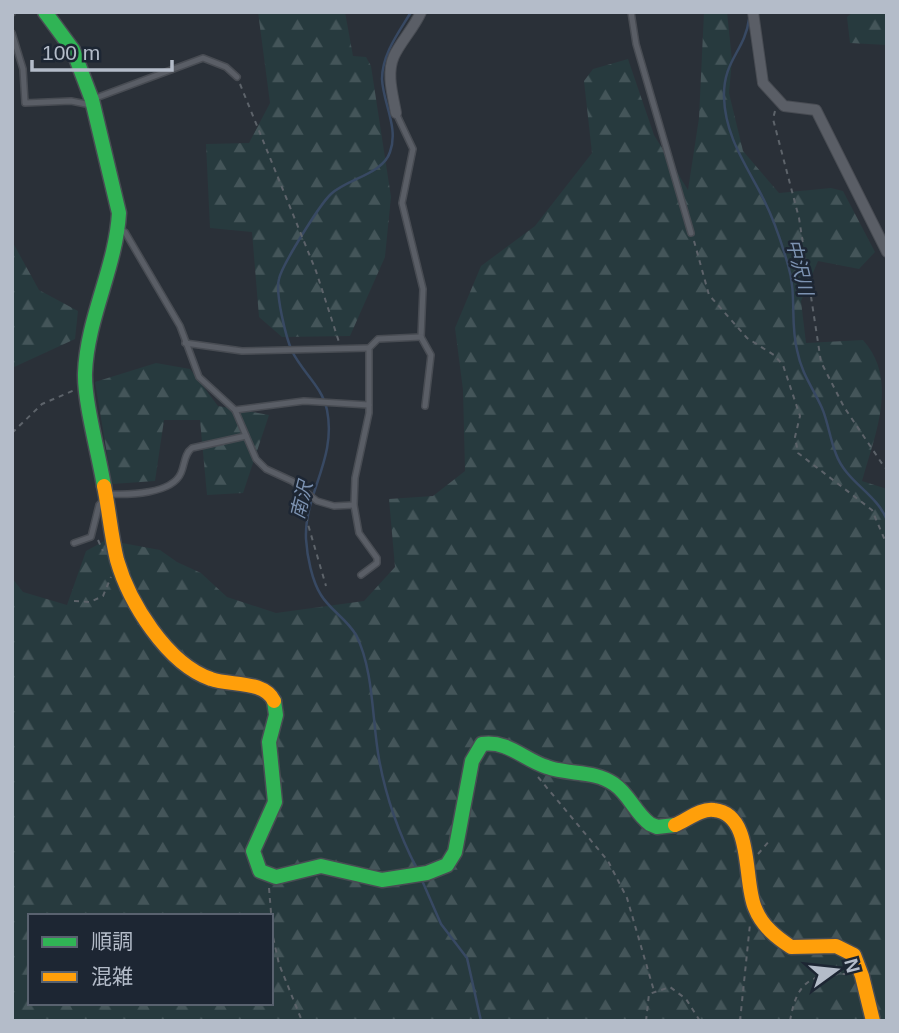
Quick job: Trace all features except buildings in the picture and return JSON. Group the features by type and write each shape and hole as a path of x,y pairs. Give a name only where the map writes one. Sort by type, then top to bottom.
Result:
{"street":[{"path":"45,12 73,50 93,103 117,198 118,230 86,355 87,386 104,498 125,585 181,662 205,678 264,689 277,705 269,742 275,802 253,851 254,863 268,876 287,876 321,866 382,880 427,873 447,865 456,852 472,761 482,744 496,741 546,768 590,774 615,784 630,797 641,816 654,826 671,827 701,811 726,814 738,826 742,835 751,904 756,917 783,942 799,949 835,946 849,950 859,962 873,1021"},
{"path":"396,113 390,82 393,57 413,30 421,12"},
{"path":"753,12 763,83 778,102 816,110 887,252"}],"lane":[{"path":"631,12 636,44 691,233"},
{"path":"12,33 23,68 25,103 93,103 204,58 226,67 237,77"},
{"path":"396,113 413,149 402,203 423,289 421,337 431,355 425,406"},
{"path":"118,230 125,232 180,326 204,385 236,410 251,451 262,466 292,481 322,503 354,505"},
{"path":"361,575 377,563 377,558 359,533 354,505 369,405 369,348 378,339 421,337"},
{"path":"186,343 242,351 369,348"},
{"path":"236,410 304,401 369,405"},
{"path":"74,543 91,537 99,505 104,498 170,484 181,474 188,451 192,448 246,436"}],"path":[{"path":"237,77 305,251 316,271 337,329 340,347"},
{"path":"778,102 773,119 799,218 821,362 844,407 884,468"},
{"path":"691,233 709,295 747,338 774,355 783,365 800,416 795,437 798,453 872,510 887,545"},
{"path":"12,433 42,404 87,386"},
{"path":"292,481 299,493 326,586"},
{"path":"94,531 107,558"},
{"path":"74,601 90,602 103,596 109,585 111,572"},
{"path":"535,774 608,861 627,898 654,991"},
{"path":"268,876 271,914"},
{"path":"740,1021 751,904"},
{"path":"273,937 279,964 302,1021"},
{"path":"790,1021 799,994 813,977 860,972"},
{"path":"646,1021 648,999 654,991 673,988 686,999 700,1021"}],"green space":[{"path":"258,12 345,12 353,56 366,57 371,66 391,197 385,257 350,336 282,337 259,317 252,232 210,228 206,144 249,143 270,103"},
{"path":"704,12 727,12 732,60 729,93 743,151 779,193 831,188 843,191 875,252 859,269 818,261 801,301 806,343 863,340 874,356 880,372 881,408 862,481 887,489 887,1021 12,1021 12,578 23,592 67,605 86,551 106,540 160,550 177,562 201,573 227,597 276,613 364,601 395,567 389,499 433,496 465,471 463,390 455,328 481,266 535,226 592,153 584,81 593,69 628,59 654,135 688,190 699,118"},
{"path":"853,12 887,12 887,45 850,43 847,17"},
{"path":"12,241 39,290 78,311 75,339 12,368"},
{"path":"156,363 190,369 218,406 269,415 243,493 207,495 200,420 164,420 155,481 112,484 95,382"}],"waterway":[{"name":"南沢","path":"411,12 392,44 383,70 383,88 393,134 390,152 380,166 331,194 287,261 278,286 282,315 292,351 321,394 327,410 328,444 307,523 310,568 321,595 352,629 362,649 385,788 417,869"},
{"name":"中沢川","path":"749,19 747,30 730,64 725,84 728,125 738,151 768,208 780,240 791,276 799,359 822,408 836,454 847,472 876,502 887,520"},
{"name":"南沢","path":"421,878 441,924 467,958 481,1021"}],"traffic: fast":[{"path":"45,12 73,50 92,100 119,213 113,253 91,332 85,373 89,413 104,486"},
{"path":"274,701 276,715 269,742 275,802 253,851 260,871 276,877 321,866 382,880 427,873 447,865 455,852 472,761 482,744 500,745 539,764 606,780 619,788 650,824 657,827 675,825"}],"traffic: slow":[{"path":"104,486 117,560 131,594 152,630 179,660 195,671 211,679 263,690 274,701"},
{"path":"675,825 704,811 714,810 727,814 736,823 741,836 751,896 761,920 791,947 836,946 854,955 873,1021"}]}
